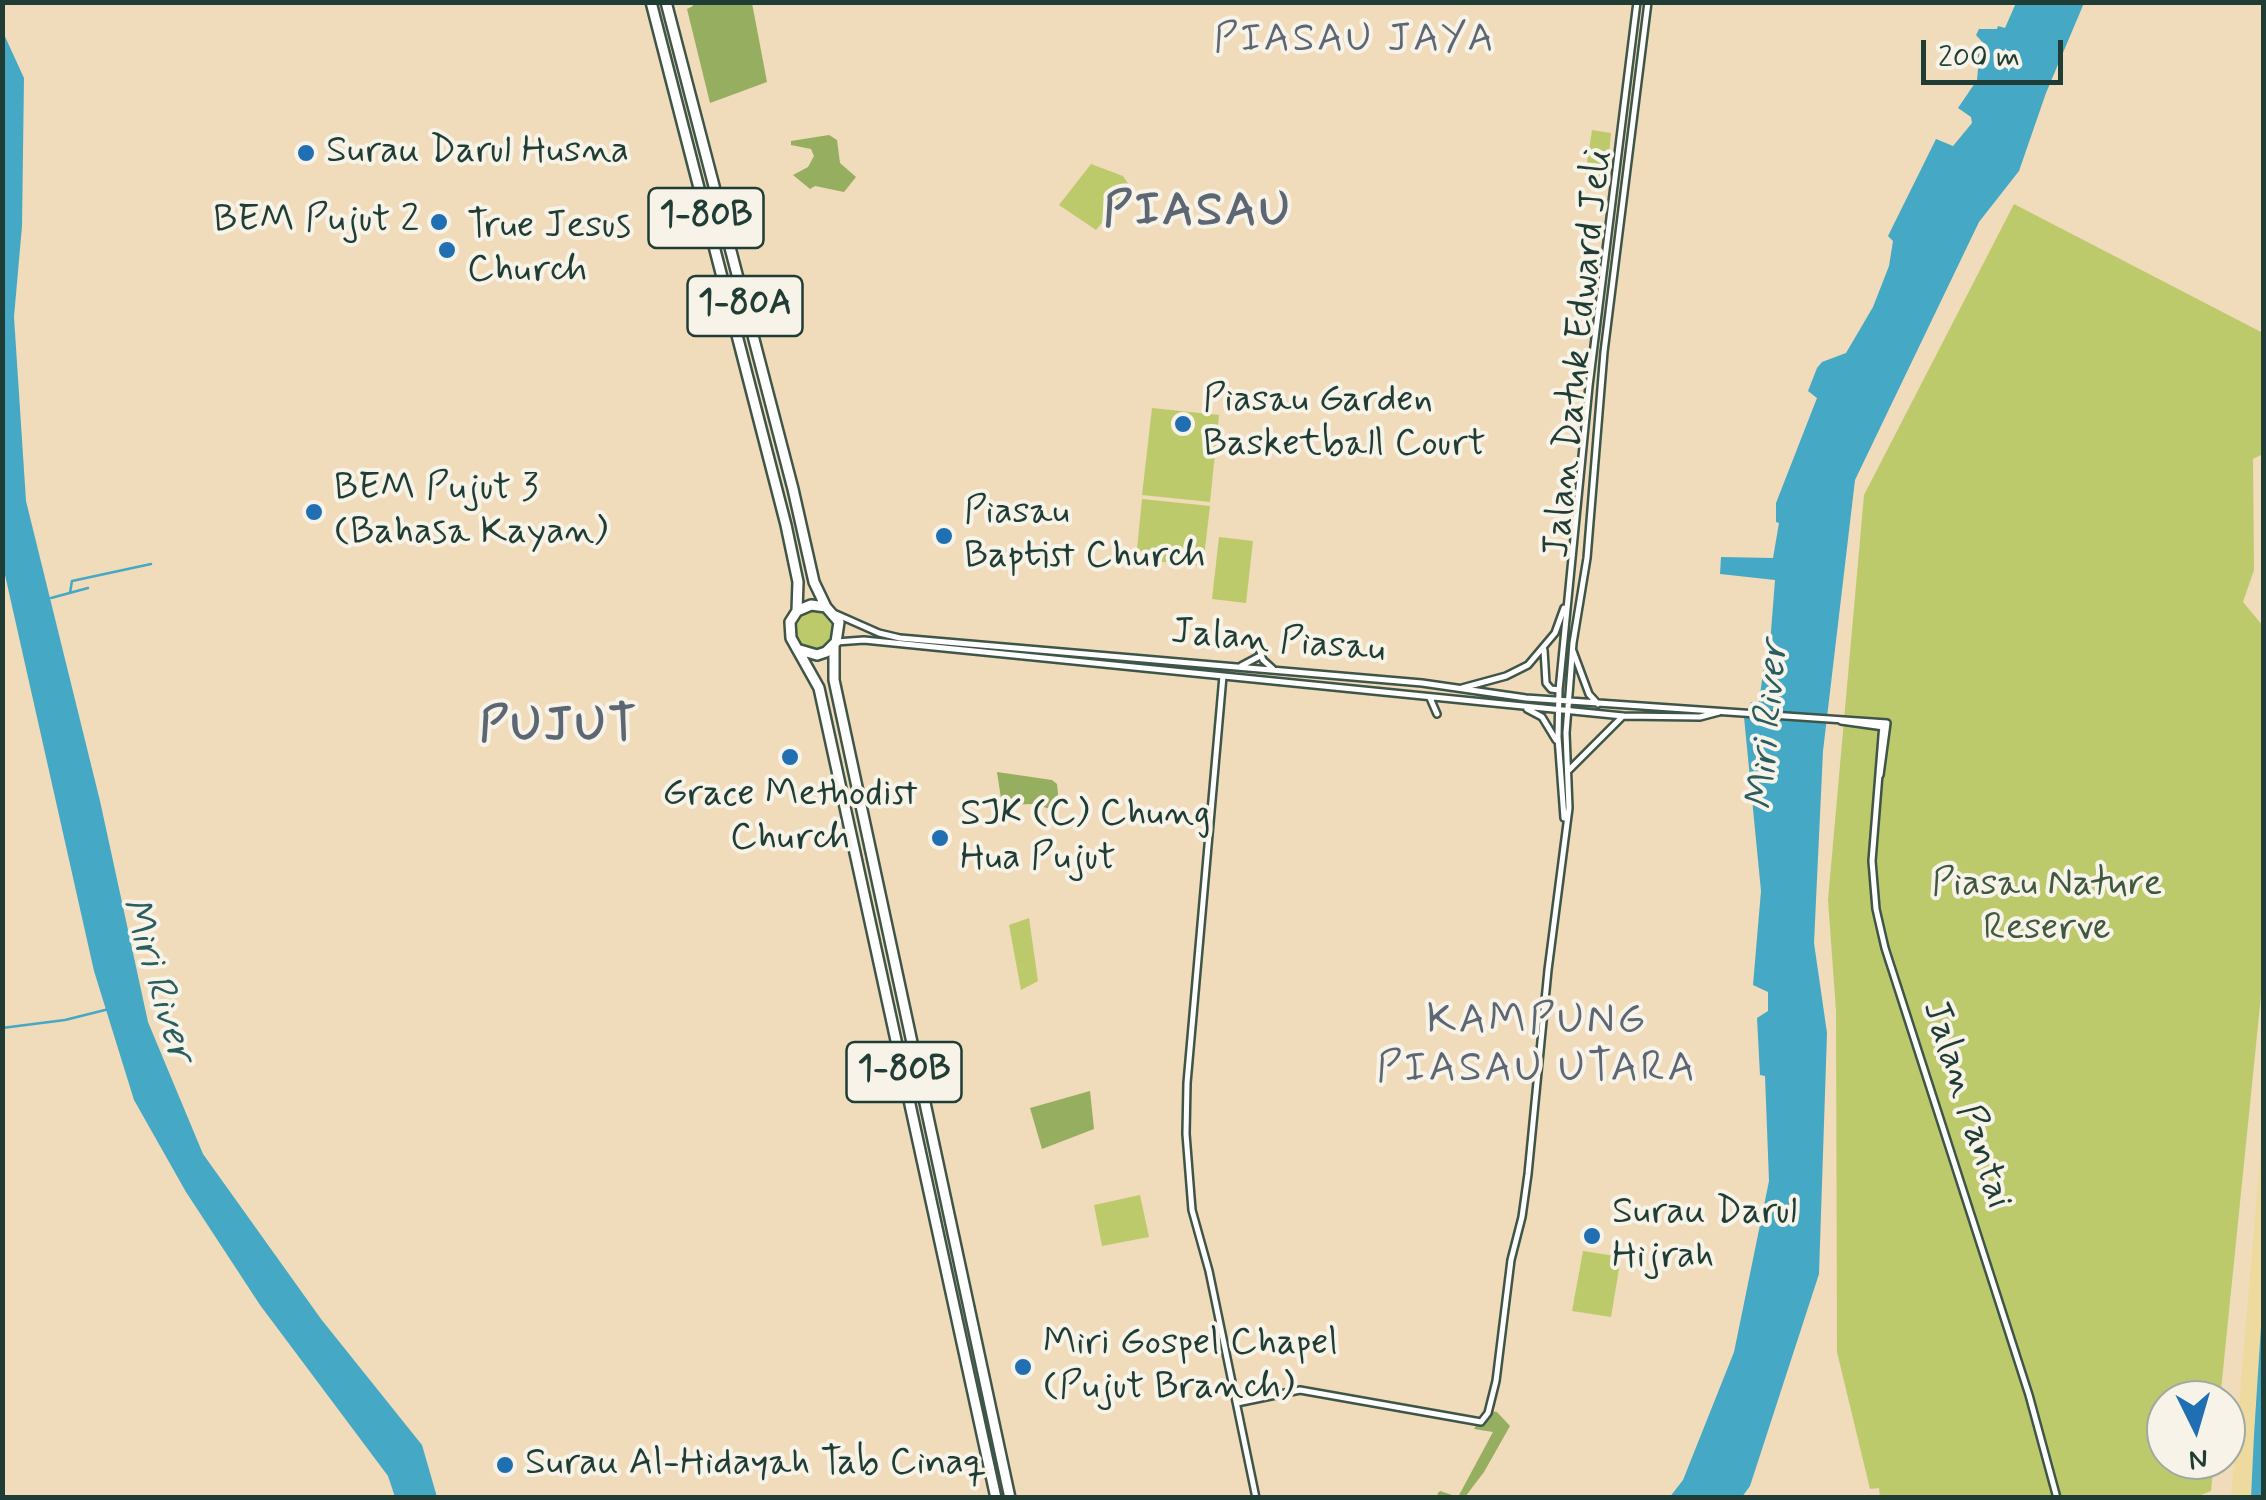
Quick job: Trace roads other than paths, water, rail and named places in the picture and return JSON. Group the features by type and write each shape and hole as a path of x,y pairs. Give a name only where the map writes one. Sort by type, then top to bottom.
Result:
{"highway":[{"name":"1-80B","path":"650,2 780,498 798,582 797,611"},
{"name":"1-80A","path":"666,2 814,582 830,610"},
{"path":"835,644 818,654 800,650 789,630 797,611 811,604 830,610 840,632 835,644 834,680 1010,1498"},
{"name":"1-80B","path":"800,650 824,706 996,1498"}],"street":[{"name":"Jalan Datuk Edward Jeli","path":"1565,821 1558,690 1588,386 1637,2"},
{"name":"Jalan Datuk Edward Jeli","path":"1565,821 1569,808 1567,711 1572,648 1587,558 1605,339 1648,2"},
{"path":"1578,507 1592,492"},
{"path":"1459,689 1506,676 1528,665 1559,626 1567,599"},
{"name":"Jalan Piasau","path":"830,610 889,636 1455,700"},
{"name":"Jalan Piasau","path":"835,644 864,640 1257,669 1422,683 1568,702 1726,711"},
{"path":"1544,648 1546,683 1551,689 1569,691"},
{"path":"1572,648 1589,694 1598,704"},
{"path":"1238,668 1259,653 1276,671"},
{"path":"1216,666 1223,676 1187,1080 1186,1134 1192,1210 1209,1271 1256,1498"},
{"path":"1257,669 1264,679"},
{"path":"1211,674 1221,691"},
{"path":"1221,691 1241,677"},
{"path":"1388,692 1428,693 1429,687 1422,683"},
{"path":"1428,696 1437,711 1455,700 1623,716 1700,716 1726,711 1884,723"},
{"path":"1524,707 1542,718 1559,748"},
{"path":"1568,772 1623,716"},
{"path":"1869,724 1884,723"},
{"path":"1880,775 1884,723"},
{"name":"Jalan Pantai","path":"1884,723 1872,862 1876,909 2057,1498"},
{"path":"1869,724 1881,741"},
{"path":"1237,1404 1308,1391 1481,1422 1488,1413 1496,1381 1510,1260 1525,1199 1565,821"}],"water":[{"name":"Miri River","path":"2016,3 2084,3 2019,171 1979,222 1855,480 1823,751 1814,943 1827,1033 1819,1274 1750,1486 1742,1497 1669,1498 1683,1480 1734,1352 1769,1181 1765,1076 1760,1075 1757,1018 1768,1011 1768,992 1753,985 1761,891 1744,717 1751,702 1759,702 1765,658 1769,657 1775,580 1720,574 1721,557 1773,558 1779,523 1776,503 1817,398 1808,391 1817,368 1822,362 1846,353 1873,307 1889,266 1893,241 1888,236 1936,139 1953,146 1972,123 1971,117 1958,108 1977,80 1974,59 1984,44 1976,35 1979,29 2005,28"},
{"path":"2,30 24,78 22,226 14,317 26,501 100,801 148,1022 203,1154 321,1319 422,1445 437,1497 395,1497 388,1476 260,1305 186,1192 134,1100 94,971 3,566"},
{"path":"2263,1295 2263,1497 2251,1497 2254,1435"}],"waterway":[{"path":"70,593 72,581 151,564"},
{"path":"51,598 88,588"},
{"path":"2,1028 65,1020 109,1009"}],"place":[{"name":"Surau Darul Husna","path":"306,153"},
{"name":"BEM Pujut 2","path":"439,222"},
{"name":"True Jesus Church","path":"447,250"},
{"name":"Piasau Garden Basketball Court","path":"1183,424"},
{"name":"BEM Pujut 3 (Bahasa Kayan)","path":"314,512"},
{"name":"Piasau Baptist Church","path":"944,536"},
{"name":"Grace Methodist Church","path":"790,757"},
{"name":"SJK (C) Chung Hua Pujut","path":"940,838"},
{"name":"Surau Darul Hijrah","path":"1592,1236"},
{"name":"Miri Gospel Chapel (Pujut Branch)","path":"1023,1367"},
{"name":"Surau Al-Hidayah Tab Cinaq","path":"505,1465"}],"district":[{"name":"PIASAU JAYA","path":"1355,42"},
{"name":"PIASAU","path":"1198,214"},
{"name":"PUJUT","path":"559,729"},
{"name":"KAMPUNG PIASAU UTARA","path":"1537,1047"}],"park label":[{"name":"Piasau Nature Reserve","path":"2047,908"}]}
